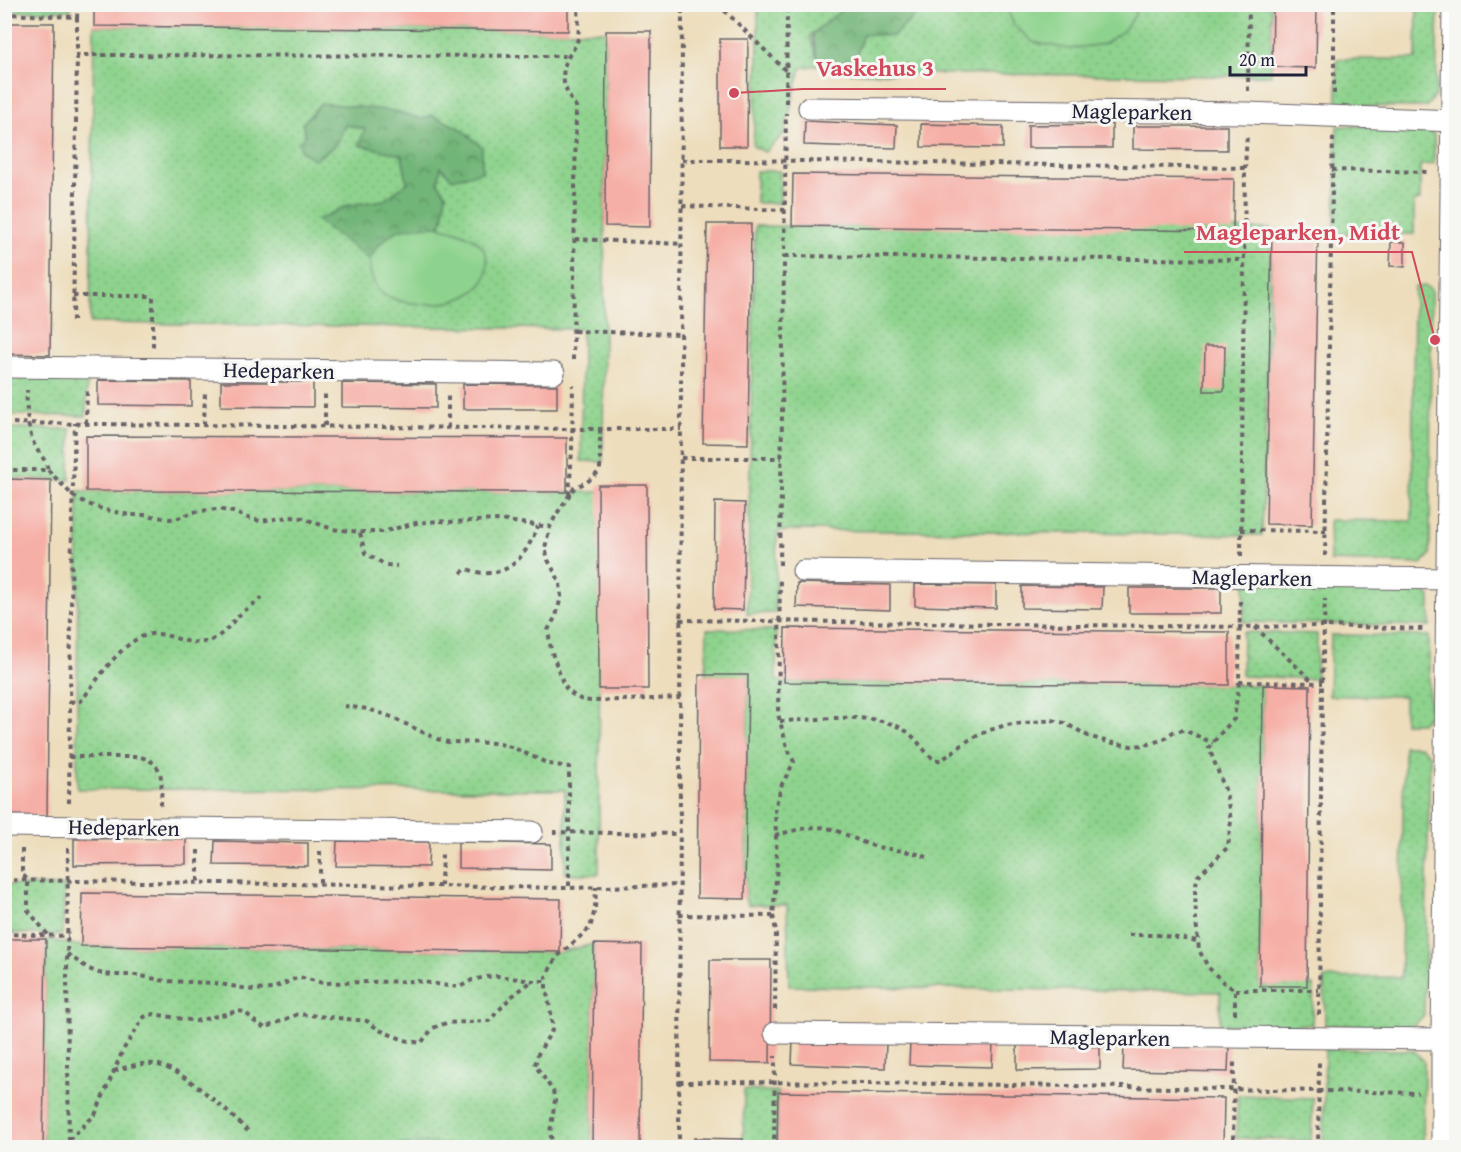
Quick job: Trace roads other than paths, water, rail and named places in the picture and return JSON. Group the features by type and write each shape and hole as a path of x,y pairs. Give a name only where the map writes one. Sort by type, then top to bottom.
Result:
{"street":[{"path":"1445,1148 1456,4"},
{"name":"Magleparken","path":"809,108 1248,113 1454,121"},
{"name":"Hedeparken","path":"4,367 554,373"},
{"name":"Magleparken","path":"803,571 1450,579"},
{"name":"Hedeparken","path":"13,826 532,832"},
{"name":"Magleparken","path":"775,1032 1445,1039"}],"place":[{"name":"Vaskehus 3","path":"734,93"},
{"name":"Magleparken, Midt","path":"1435,340"}]}
